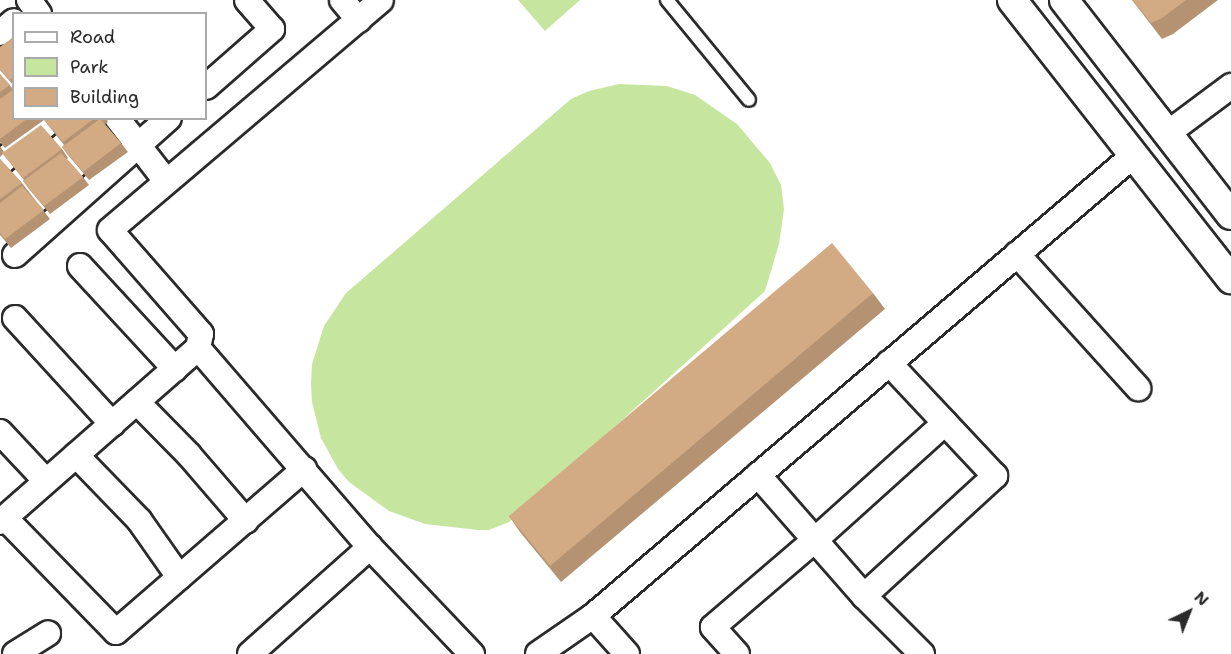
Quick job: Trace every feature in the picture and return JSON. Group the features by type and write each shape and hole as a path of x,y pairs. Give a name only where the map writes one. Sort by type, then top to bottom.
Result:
{"street":[{"path":"207,86 272,29 247,0"},
{"path":"342,0 359,20"},
{"path":"304,469 117,632 2,520 198,348 201,334 110,230 381,0"},
{"path":"1011,0 1231,279"},
{"path":"1064,0 1231,215"},
{"path":"0,33 12,23"},
{"path":"1168,134 1231,86"},
{"path":"0,163 52,120"},
{"path":"119,120 165,181"},
{"path":"15,255 167,120"},
{"path":"538,654 593,616 1134,155"},
{"path":"1017,254 1138,388"},
{"path":"80,266 175,369"},
{"path":"15,318 112,424"},
{"path":"198,348 369,547 472,654"},
{"path":"864,596 995,476 889,363"},
{"path":"137,402 189,455 246,521"},
{"path":"737,654 713,627 815,540 945,423"},
{"path":"0,432 46,481"},
{"path":"76,455 139,520 179,577"},
{"path":"758,475 864,596 922,654"},
{"path":"250,654 369,547"},
{"path":"593,616 627,654"},
{"path":"15,654 48,633"}],"lane":[{"path":"667,0 749,100"}],"green space":[{"path":"518,0 580,0 545,31"},
{"path":"619,84 667,86 695,95 737,124 770,163 781,185 784,209 779,244 765,291 509,522 489,530 478,530 425,524 389,511 349,482 338,469 321,438 312,402 311,383 312,364 324,326 346,293 571,99 589,91"}],"building":[{"path":"1133,0 1186,0 1162,18 1151,23"},
{"path":"12,38 12,78 9,80 0,69 0,47"},
{"path":"0,74 10,85 0,92"},
{"path":"12,90 12,120 25,120 0,139 0,99"},
{"path":"45,120 92,120 63,142"},
{"path":"99,120 121,143 83,172 62,147"},
{"path":"41,125 62,149 23,178 2,153"},
{"path":"61,153 83,177 44,206 23,181"},
{"path":"0,159 22,183 0,199"},
{"path":"22,186 44,210 5,239 0,233 0,203"},
{"path":"832,243 873,293 550,566 509,516"}]}
